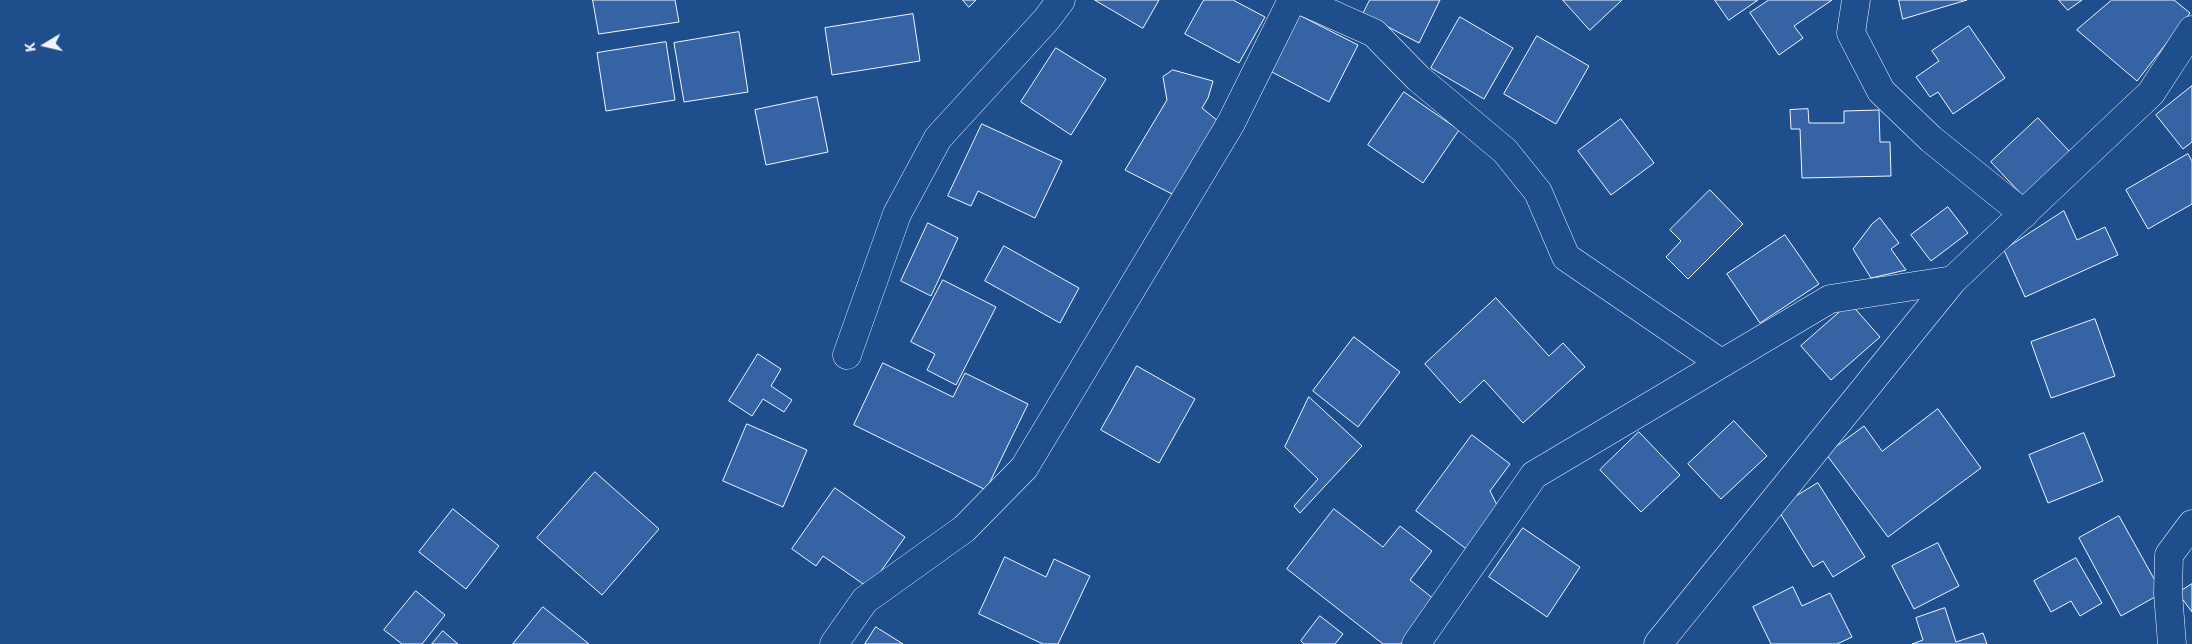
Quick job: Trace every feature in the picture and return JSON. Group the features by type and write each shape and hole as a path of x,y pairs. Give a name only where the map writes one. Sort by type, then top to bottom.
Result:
{"street":[{"path":"847,354 897,214 938,138 1046,20 1061,0"},
{"path":"834,644 865,600 964,529 1024,468 1231,123 1292,0"},
{"path":"1300,0 1374,33 1418,78 1505,151 1538,192 1566,257 1721,363"},
{"path":"1856,0 1852,32 1881,91 1931,139 2024,214"},
{"path":"1658,644 1953,280 2151,93 2192,30"},
{"path":"1416,644 1534,475 1830,300 1953,280"},
{"path":"2172,644 2168,593 2169,555 2192,524"}],"building":[{"path":"593,0 675,0 679,22 599,34"},
{"path":"963,0 976,0 969,7"},
{"path":"1095,0 1159,0 1143,28"},
{"path":"1204,0 1233,0 1265,17 1239,63 1185,34"},
{"path":"1370,0 1440,0 1419,43 1363,14"},
{"path":"1563,0 1622,0 1590,30"},
{"path":"1715,0 1758,0 1729,20"},
{"path":"1769,0 1832,0 1794,26 1803,38 1779,55 1750,13"},
{"path":"1899,0 1967,0 1903,19"},
{"path":"2059,0 2082,0 2068,10"},
{"path":"2112,0 2174,0 2190,13 2137,81 2077,30"},
{"path":"913,14 920,61 832,75 825,28"},
{"path":"1299,15 1358,45 1329,102 1270,71"},
{"path":"1460,17 1513,48 1484,99 1431,68"},
{"path":"1969,26 2005,78 1953,114 1938,92 1930,97 1916,77 1939,61 1932,51"},
{"path":"739,32 748,92 684,102 674,43"},
{"path":"1537,36 1589,66 1556,124 1504,94"},
{"path":"666,42 675,100 606,111 597,53"},
{"path":"1056,48 1106,79 1071,135 1021,102"},
{"path":"1173,70 1213,81 1208,98 1202,108 1218,121 1174,195 1125,170 1167,100 1163,77"},
{"path":"2192,86 2192,142 2183,149 2156,115"},
{"path":"1404,92 1459,130 1423,183 1368,145"},
{"path":"817,97 828,152 766,165 755,110"},
{"path":"1808,109 1809,123 1844,123 1844,111 1879,110 1880,142 1890,142 1891,176 1802,178 1800,129 1791,129 1790,110"},
{"path":"2038,118 2070,152 2023,196 1991,162"},
{"path":"1621,119 1654,163 1611,195 1578,151"},
{"path":"982,124 1062,161 1035,218 978,191 971,206 948,196"},
{"path":"2188,154 2192,161 2192,204 2148,229 2126,190"},
{"path":"1710,190 1743,224 1688,279 1666,257 1681,241 1670,230"},
{"path":"1948,207 1968,233 1931,261 1911,235"},
{"path":"2064,211 2077,240 2105,227 2118,255 2025,297 2004,250"},
{"path":"1880,218 1899,243 1891,249 1906,270 1871,278 1853,249 1872,224"},
{"path":"928,223 958,238 931,296 901,281"},
{"path":"1785,235 1819,284 1760,323 1727,274"},
{"path":"1004,246 1079,288 1060,323 985,281"},
{"path":"943,280 996,307 956,385 927,370 935,354 911,342"},
{"path":"1496,298 1549,356 1563,343 1585,367 1523,423 1484,380 1460,403 1425,364"},
{"path":"1850,303 1880,337 1831,380 1801,346"},
{"path":"2095,319 2115,376 2051,398 2031,342"},
{"path":"1354,337 1400,372 1358,427 1313,391"},
{"path":"758,354 781,369 771,386 792,400 784,412 763,399 752,416 729,401"},
{"path":"883,363 953,397 965,373 1028,404 986,490 854,425"},
{"path":"1137,366 1195,399 1159,463 1101,430"},
{"path":"1309,397 1362,446 1300,513 1294,506 1318,479 1285,447"},
{"path":"1938,409 1981,468 1888,537 1826,454 1864,426 1882,451"},
{"path":"1734,421 1767,456 1721,499 1688,464"},
{"path":"747,424 807,450 783,507 723,481"},
{"path":"1639,432 1680,475 1641,512 1600,470"},
{"path":"2084,433 2103,481 2048,503 2029,455"},
{"path":"1472,435 1510,464 1490,491 1499,509 1469,551 1416,511"},
{"path":"595,472 659,529 602,595 537,538"},
{"path":"1818,483 1865,557 1833,577 1823,561 1813,567 1777,508"},
{"path":"835,488 905,537 869,588 823,556 816,566 792,549"},
{"path":"453,509 499,546 466,589 419,552"},
{"path":"1334,509 1383,547 1400,526 1432,551 1410,580 1435,600 1401,644 1383,644 1287,569"},
{"path":"2119,516 2162,593 2121,616 2079,538"},
{"path":"1523,528 1580,567 1547,617 1489,577"},
{"path":"1938,543 1959,586 1914,609 1892,566"},
{"path":"1005,557 1046,577 1054,559 1090,576 1058,644 1043,644 979,614"},
{"path":"2076,558 2102,603 2080,616 2071,601 2051,612 2034,581"},
{"path":"2192,584 2192,612 2178,593"},
{"path":"1793,587 1802,606 1830,593 1852,637 1837,644 1771,644 1753,607"},
{"path":"416,591 445,615 422,644 402,644 384,630"},
{"path":"543,607 589,644 513,644"},
{"path":"1945,608 1956,642 1983,633 1987,644 1912,644 1923,640 1916,618"},
{"path":"1320,616 1343,634 1335,644 1304,644 1301,641"},
{"path":"876,627 903,644 865,644"},
{"path":"443,631 458,644 432,644"}]}
